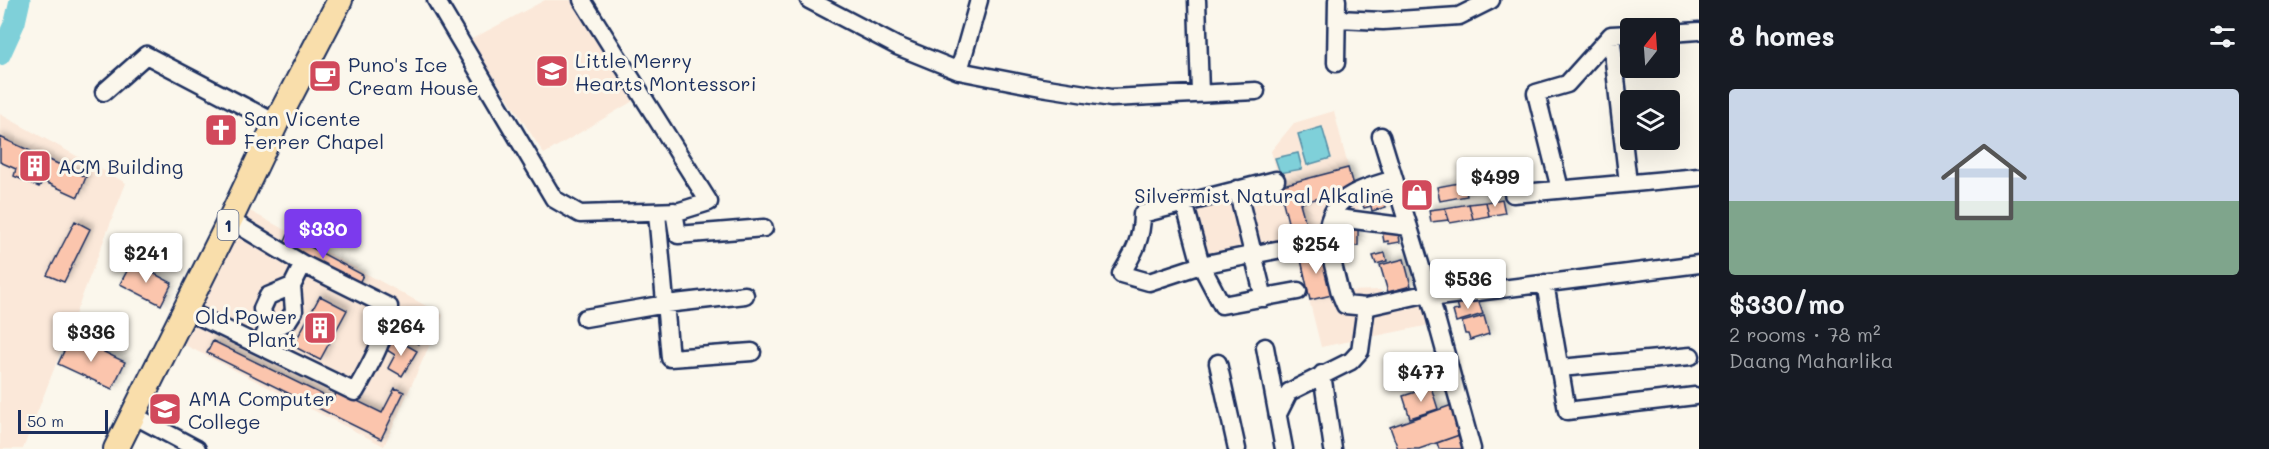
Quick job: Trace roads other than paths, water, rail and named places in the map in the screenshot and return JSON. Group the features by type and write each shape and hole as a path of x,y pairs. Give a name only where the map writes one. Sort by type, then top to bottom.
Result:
{"highway":[{"name":"1","path":"116,449 276,123 340,0"}],"street":[{"path":"436,0 554,199 580,214 665,212 709,202 582,0"},
{"path":"809,0 897,46 959,71 1111,98 1256,91"},
{"path":"959,71 979,0"},
{"path":"1197,0 1200,93"},
{"path":"1336,63 1337,0"},
{"path":"1337,19 1383,21 1459,15 1491,0"},
{"path":"1680,32 1699,31"},
{"path":"1560,189 1536,93 1567,84 1611,35 1620,35"},
{"path":"1611,35 1628,183"},
{"path":"104,92 146,56 276,123"},
{"path":"1381,136 1472,449"},
{"path":"1513,194 1699,177"},
{"path":"1394,179 1350,194 1335,208 1327,225 1328,240 1340,293 1345,305 1366,307 1429,295 1699,264"},
{"path":"1276,180 1142,214 1142,233 1134,254 1121,274 1149,282 1201,265 1328,240"},
{"path":"1238,189 1264,298"},
{"path":"1184,202 1201,265 1222,305 1298,291"},
{"path":"665,212 678,235 764,228"},
{"path":"665,212 666,304 670,358 752,352"},
{"path":"1331,217 1409,227"},
{"path":"184,309 263,338 355,392 382,342 388,307 303,264 230,220"},
{"path":"263,338 287,322 294,311 292,286 303,264"},
{"path":"1545,283 1567,411 1695,396"},
{"path":"263,338 262,309 268,296 292,286"},
{"path":"585,318 666,304 746,295"},
{"path":"1278,414 1289,392 1351,361 1360,351 1366,307"},
{"path":"1265,347 1284,449"},
{"path":"1560,368 1692,356"},
{"path":"1218,363 1237,449"},
{"path":"1322,374 1333,449"},
{"path":"133,415 197,449"}],"water":[{"path":"1322,127 1331,158 1307,165 1298,134"},
{"path":"1298,153 1302,169 1280,173 1275,158"}],"waterway":[{"path":"0,55 15,22 20,0"}],"place":[{"name":"Little Merry Hearts Montessori","path":"552,71"},
{"name":"Puno's Ice Cream House","path":"325,76"},
{"name":"San Vicente Ferrer Chapel","path":"221,130"},
{"name":"ACM Building","path":"35,166"},
{"name":"Silvermist Natural Alkaline","path":"1417,195"},
{"name":"Old Power Plant","path":"320,328"},
{"name":"AMA Computer College","path":"165,409"}]}
